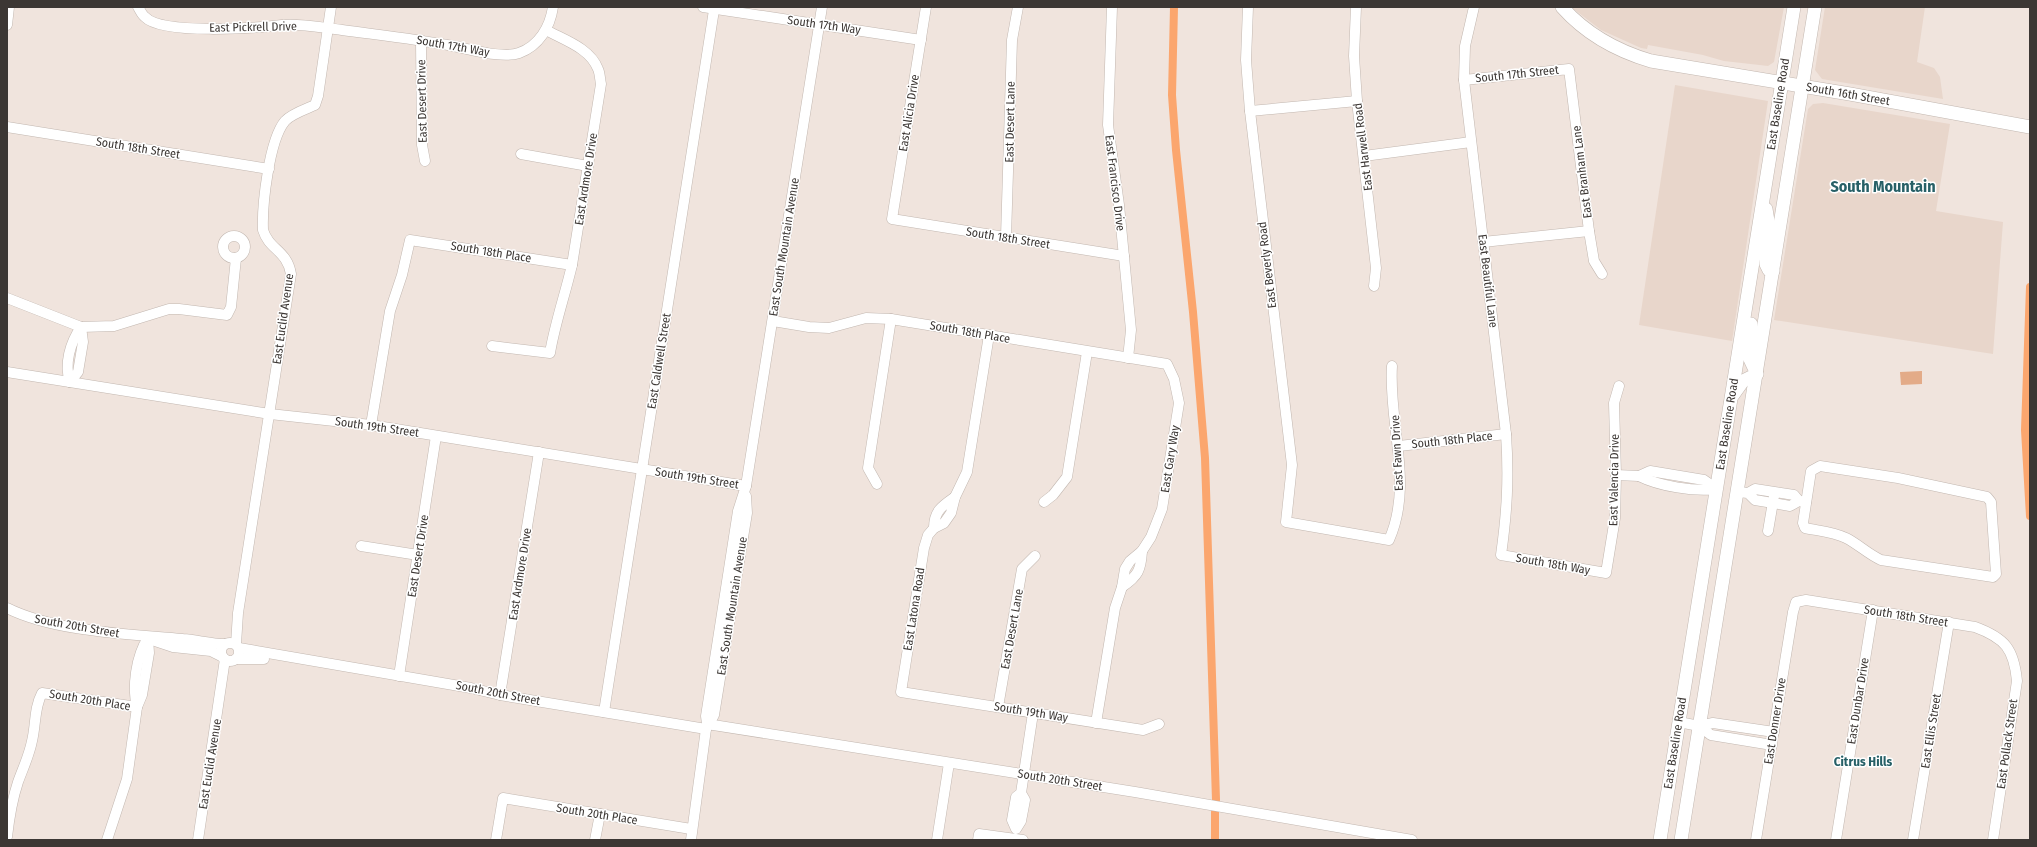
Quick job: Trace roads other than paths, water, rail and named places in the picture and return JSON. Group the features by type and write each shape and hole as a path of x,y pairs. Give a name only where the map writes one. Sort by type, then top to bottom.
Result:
{"main road":[{"name":"South 16th Street","path":"1562,7 1581,26 1626,54 1651,61 2030,126"},
{"name":"East Baseline Road","path":"1660,840 1794,7"},
{"name":"East Baseline Road","path":"1681,840 1700,726 1743,493 1757,374 1815,7"},
{"path":"1763,198 1768,222 1766,264 1769,270 1773,271"},
{"path":"1731,398 1743,381 1757,374 1749,357 1752,318 1747,297"},
{"path":"1717,489 1743,493"}],"street":[{"path":"7,25 9,7"},
{"name":"East Pickrell Drive","path":"138,7 145,18 163,25 222,30 255,29 286,25 328,29"},
{"name":"East Euclid Avenue","path":"232,645 270,414 291,274 286,258 266,239 263,230 269,169 276,136 286,120 315,105 318,96 331,7"},
{"name":"South 17th Way","path":"328,29 421,40 500,54 518,54 533,46 546,30 552,17 553,7"},
{"name":"South 17th Way","path":"703,7 714,10 819,24 921,40"},
{"name":"East South Mountain Avenue","path":"690,840 707,726 714,716 746,513 746,486 822,7"},
{"name":"East Alicia Drive","path":"892,219 926,7"},
{"name":"East Desert Lane","path":"1006,237 1012,40 1018,7"},
{"name":"East Francisco Drive","path":"1112,7 1108,125 1124,256 1131,330 1128,358"},
{"name":"East Beverly Road","path":"1248,7 1246,60 1250,111 1292,465 1286,522 1389,540"},
{"name":"East Harwell Road","path":"1356,7 1354,56 1357,101 1376,268 1374,286"},
{"name":"East Beautiful Lane","path":"1474,7 1465,46 1464,80 1506,434 1509,473 1508,510 1501,555"},
{"name":"East Caldwell Street","path":"604,712 714,10"},
{"name":"East Ardmore Drive","path":"492,346 550,353 554,325 566,291 572,265 601,84 598,69 590,57 581,49 546,30"},
{"name":"East Desert Drive","path":"421,40 422,146 425,162"},
{"name":"South 17th Street","path":"1464,80 1569,69"},
{"name":"East Branham Lane","path":"1569,69 1589,231 1594,261 1602,274"},
{"path":"1250,111 1357,101"},
{"name":"South 18th Street","path":"7,127 269,169"},
{"path":"1364,156 1471,142"},
{"path":"521,154 588,166"},
{"name":"South 18th Street","path":"892,219 1124,256"},
{"path":"1483,242 1589,231"},
{"name":"South 18th Place","path":"371,425 390,311 402,275 410,240 572,265"},
{"path":"7,298 80,327 114,326 169,310 180,309 227,315 231,307 236,258"},
{"name":"South 18th Place","path":"773,321 810,327 829,328 866,318 891,319 1167,364"},
{"path":"877,484 868,468 891,319"},
{"path":"70,382 67,372 72,340 80,327"},
{"path":"70,382 78,372 83,342 80,327"},
{"name":"East Latona Road","path":"901,692 924,548 928,535 934,528 934,517 942,506 956,497 966,472 989,335"},
{"path":"70,351 81,353"},
{"path":"1044,502 1067,477 1087,352"},
{"name":"East Gary Way","path":"1096,723 1115,608 1122,587 1125,569 1130,560 1142,551 1151,537 1162,509 1179,403 1174,379 1167,364"},
{"name":"East Fawn Drive","path":"1389,540 1394,528 1399,501 1398,446 1391,383 1392,366"},
{"name":"South 19th Street","path":"7,372 270,414 371,425 746,486"},
{"name":"East Valencia Drive","path":"1606,573 1615,518 1616,475 1614,403 1619,386"},
{"name":"South 18th Place","path":"1398,446 1506,434"},
{"name":"East Desert Drive","path":"399,676 436,436"},
{"name":"East Ardmore Drive","path":"500,695 539,452"},
{"path":"1820,466 1898,478 1982,495 1987,497 1991,502 1996,574 1994,577 1881,560 1870,555 1847,539 1835,534 1805,528 1803,523 1803,501 1811,471 1820,466"},
{"path":"1616,475 1640,476 1650,471 1672,480 1704,480 1717,489"},
{"path":"1743,493 1755,489 1794,495 1803,501"},
{"path":"1768,531 1775,492"},
{"path":"1743,493 1755,500 1790,506 1803,501"},
{"path":"361,546 418,555"},
{"name":"South 18th Way","path":"1501,555 1606,573"},
{"name":"East Desert Lane","path":"998,707 1022,569 1034,556"},
{"name":"South 18th Street","path":"1796,602 1806,600 1976,627 1994,634 2008,649"},
{"name":"East Donner Drive","path":"1756,840 1793,612 1796,602"},
{"name":"South 20th Street","path":"7,608 44,622 148,638 232,645 255,652 282,655 290,658 471,688 500,695 604,712 707,726 1023,774 1412,840"},
{"name":"East Dunbar Drive","path":"1836,840 1873,610"},
{"name":"East Ellis Street","path":"1913,840 1949,622"},
{"path":"107,840 127,779 137,708 142,694 149,653 148,638"},
{"name":"South 20th Street","path":"148,638 173,647 210,650 229,659 281,660 290,658"},
{"path":"232,645 240,654 229,659 222,648 232,645"},
{"name":"East Pollack Street","path":"1993,840 2017,682 2015,663 2008,649"},
{"name":"East Euclid Avenue","path":"198,840 222,689 222,678 229,659"},
{"name":"South 19th Way","path":"901,692 1143,730 1159,724"},
{"name":"South 20th Place","path":"7,837 10,811 18,782 27,762 32,740 37,701 42,693 137,708"},
{"path":"978,840 979,834 1018,836 1012,820 1016,797 1021,793 1033,713"},
{"path":"1678,722 1700,726 1713,723 1774,732"},
{"path":"1700,726 1711,734 1772,745"},
{"path":"1738,740 1740,727"},
{"path":"937,840 949,763"},
{"name":"South 20th Place","path":"496,840 503,798 691,829"},
{"path":"595,840 600,814"}],"waterway":[{"path":"1174,7 1172,95 1176,150 1193,312 1205,458 1216,800"},
{"path":"2030,287 2025,430 2030,516"},
{"path":"1215,812 1215,840"}],"district":[{"name":"South Mountain","path":"1883,186"},
{"name":"Citrus Hills","path":"1863,761"}]}
